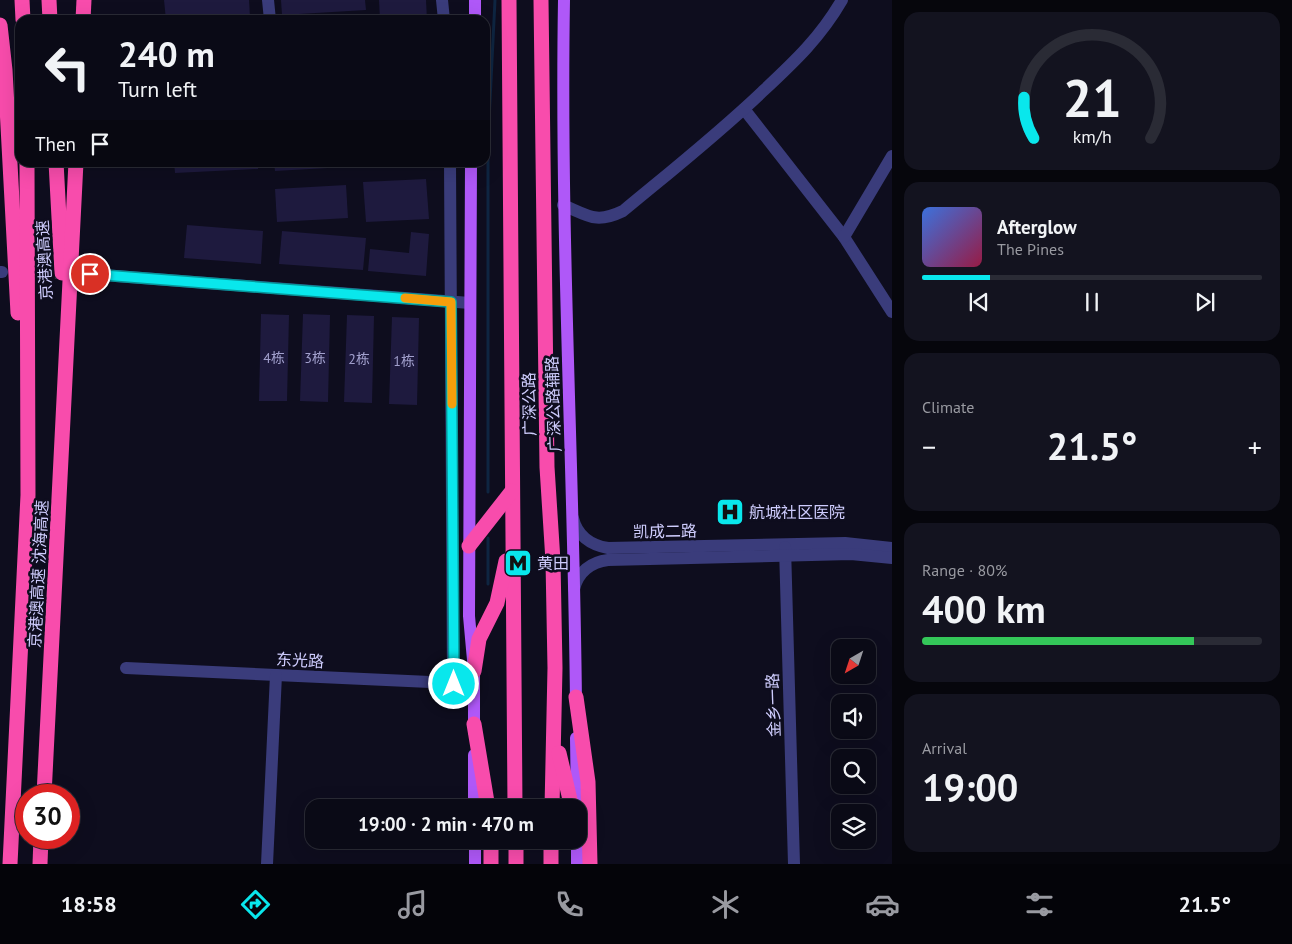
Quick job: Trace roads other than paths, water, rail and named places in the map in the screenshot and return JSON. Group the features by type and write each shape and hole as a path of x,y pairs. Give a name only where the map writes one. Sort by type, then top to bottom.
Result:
{"highway":[{"path":"22,0 23,15"},
{"path":"49,0 50,15"},
{"path":"83,15 84,0"},
{"name":"广深公路","path":"509,0 516,799"},
{"name":"广深公路","path":"541,0 547,467 553,562 555,668 552,799"},
{"path":"0,25 6,80 28,494"},
{"name":"京港澳高速","path":"27,167 28,494"},
{"name":"京港澳高速","path":"56,167 67,355"},
{"path":"67,355 76,167"},
{"name":"京港澳高速 沈海高速","path":"45,784 67,355"},
{"path":"469,546 512,491"},
{"name":"京港澳高速 沈海高速","path":"10,864 28,494"},
{"path":"474,678 478,639 493,612 499,594 512,523"},
{"path":"576,697 588,782 590,864"},
{"path":"474,724 486,799"},
{"path":"554,733 570,799"},
{"path":"40,864 41,849"},
{"path":"491,849 491,864"},
{"path":"516,849 516,864"},
{"path":"551,849 551,864"}],"main road":[{"path":"474,15 475,0"},
{"name":"广深公路辅路","path":"564,0 563,205 574,589 577,799"},
{"path":"472,167 469,546 470,634 474,678 474,799"},
{"path":"474,849 475,864"},
{"path":"577,849 577,864"}],"street":[{"path":"268,0 270,15"},
{"path":"442,0 444,15"},
{"path":"563,205 591,217 602,218 623,210 725,127 804,53 830,20 842,0"},
{"path":"744,109 844,237 892,312"},
{"path":"844,237 892,156"},
{"path":"450,167 454,684"},
{"path":"90,274 470,303"},
{"name":"凯成二路","path":"572,518 576,529 584,538 597,546 608,548 785,550 892,558"},
{"name":"凯成二路","path":"574,589 582,573 591,565 602,560 785,550 845,543 892,548"},
{"name":"金乡一路","path":"785,550 794,864"},
{"name":"东光路","path":"126,668 454,684 474,678"},
{"path":"266,864 276,675"}],"waterway":[{"path":"490,101 495,0"},
{"path":"488,167 488,492"},
{"path":"488,538 488,584"}],"tunnel":[{"path":"19,272 90,274"}],"place":[{"name":"航城社区医院","path":"730,512"},
{"name":"黄田","path":"518,563"}]}
